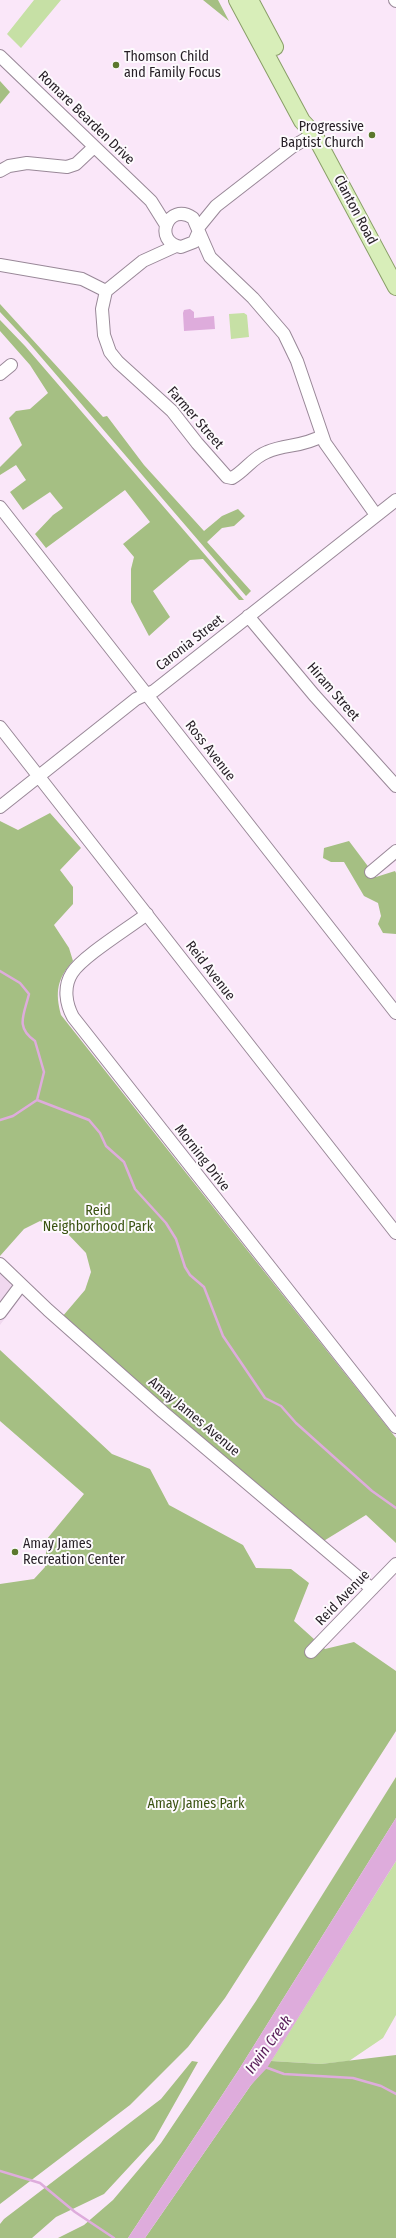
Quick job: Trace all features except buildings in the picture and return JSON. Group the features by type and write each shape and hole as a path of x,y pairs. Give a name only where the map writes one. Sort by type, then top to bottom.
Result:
{"main road":[{"name":"Clanton Road","path":"237,0 302,121 314,134 396,287"},
{"name":"Clanton Road","path":"250,0 311,116 314,134"}],"street":[{"name":"Romare Bearden Drive","path":"0,56 151,201 166,228"},
{"path":"0,265 82,279 106,291 147,259 194,242 198,230 216,206 292,146 314,134"},
{"path":"0,171 9,166 27,163 66,167 76,164 94,147"},
{"name":"Romare Bearden Drive","path":"151,201 183,215"},
{"path":"147,259 166,228 168,220 216,206"},
{"path":"183,215 196,222 210,257 253,298 284,334 297,361 322,436 330,451 376,515"},
{"path":"166,228 168,240 181,247 210,257"},
{"name":"Farmer Street","path":"106,291 102,319 104,335 110,352 129,373 172,411 197,443 227,476 232,478 237,476 260,455 268,451 308,444 322,436"},
{"path":"0,374 12,365"},
{"name":"Caronia Street","path":"0,807 40,777 136,699 154,691 396,500"},
{"name":"Ross Avenue","path":"0,507 396,1013"},
{"name":"Hiram Street","path":"248,616 314,695 396,786"},
{"name":"Reid Avenue","path":"0,727 396,1233"},
{"path":"371,872 396,851"},
{"name":"Morning Drive","path":"147,914 82,962 73,972 67,988 69,1009 73,1017 133,1095 396,1427"},
{"name":"Amay James Avenue","path":"0,1264 21,1286 163,1412 372,1589"},
{"path":"0,1313 21,1286"},
{"name":"Reid Avenue","path":"311,1652 396,1564"}],"shaded area":[{"path":"0,1273 22,1296 0,1325"}],"green space":[{"path":"34,0 61,0 21,48 7,34"},
{"path":"203,0 218,0 229,21"},
{"path":"0,81 10,92 0,104"},
{"path":"0,304 103,417 107,416 144,465 204,531 222,516 238,509 245,516 234,526 222,528 207,542 251,591 246,596 29,343 0,312"},
{"path":"244,313 247,315 249,337 231,339 229,314"},
{"path":"0,320 25,346 244,600 239,600 203,559 190,560 153,591 170,617 149,636 131,602 131,569 134,557 123,544 150,522 125,490 46,548 35,534 53,515 63,508 50,492 23,510 10,492 26,480 16,465 0,475 0,467 22,445 9,418 16,411 30,409 48,393 30,365 0,331"},
{"name":"Reid Neighborhood Park","path":"50,813 81,848 60,870 73,887 73,904 54,925 69,948 73,961 64,974 59,986 58,999 61,1015 396,1438 396,1543 366,1515 322,1542 62,1317 85,1290 91,1272 86,1253 66,1232 40,1221 24,1229 0,1256 0,821 18,830"},
{"path":"349,841 376,877 395,871 396,934 383,933 378,924 381,916 378,903 364,896 344,862 331,862 323,858 324,848"},
{"name":"Amay James Park","path":"0,1350 112,1454 150,1469 169,1505 243,1545 256,1568 291,1569 309,1583 294,1621 325,1649 354,1642 396,1671 396,1731 225,1998 188,2047 130,2105 0,2204 0,1584 34,1579 45,1567 47,1539 84,1494 0,1421"},
{"path":"396,1777 396,1818 238,2071 128,2238 58,2238 84,2225 113,2200 161,2143 256,2001"},
{"path":"396,1861 396,2015 383,2038 349,2061 321,2064 271,2061"},
{"path":"396,2055 396,2238 145,2238 251,2085 271,2061 321,2064"},
{"path":"192,2061 198,2062 154,2140 104,2194 56,2217 32,2238 0,2238 0,2224 4,2219 161,2099"}],"water":[{"path":"190,309 194,312 194,318 214,316 215,329 184,331 183,313 184,310"},
{"name":"Irwin Creek","path":"396,1818 396,1861 267,2068 251,2085 145,2238 128,2238 238,2071"}],"waterway":[{"path":"0,971 20,983 29,994 23,1014 23,1026 25,1031 35,1041 44,1072 37,1100 13,1116 0,1120"},
{"path":"37,1100 89,1120 100,1133 106,1146 124,1162 135,1189 166,1223 176,1239 185,1267 190,1275 204,1287 223,1336 265,1398 281,1406 296,1423 372,1491 396,1508"},
{"name":"Irwin Creek","path":"265,2067 284,2074 353,2078 381,2086 396,2094"},
{"path":"0,2171 40,2183 75,2212 114,2238"}],"place":[{"name":"Thomson Child and Family Focus","path":"116,65"},
{"name":"Progressive Baptist Church","path":"372,135"},
{"name":"Amay James Recreation Center","path":"15,1552"}]}
